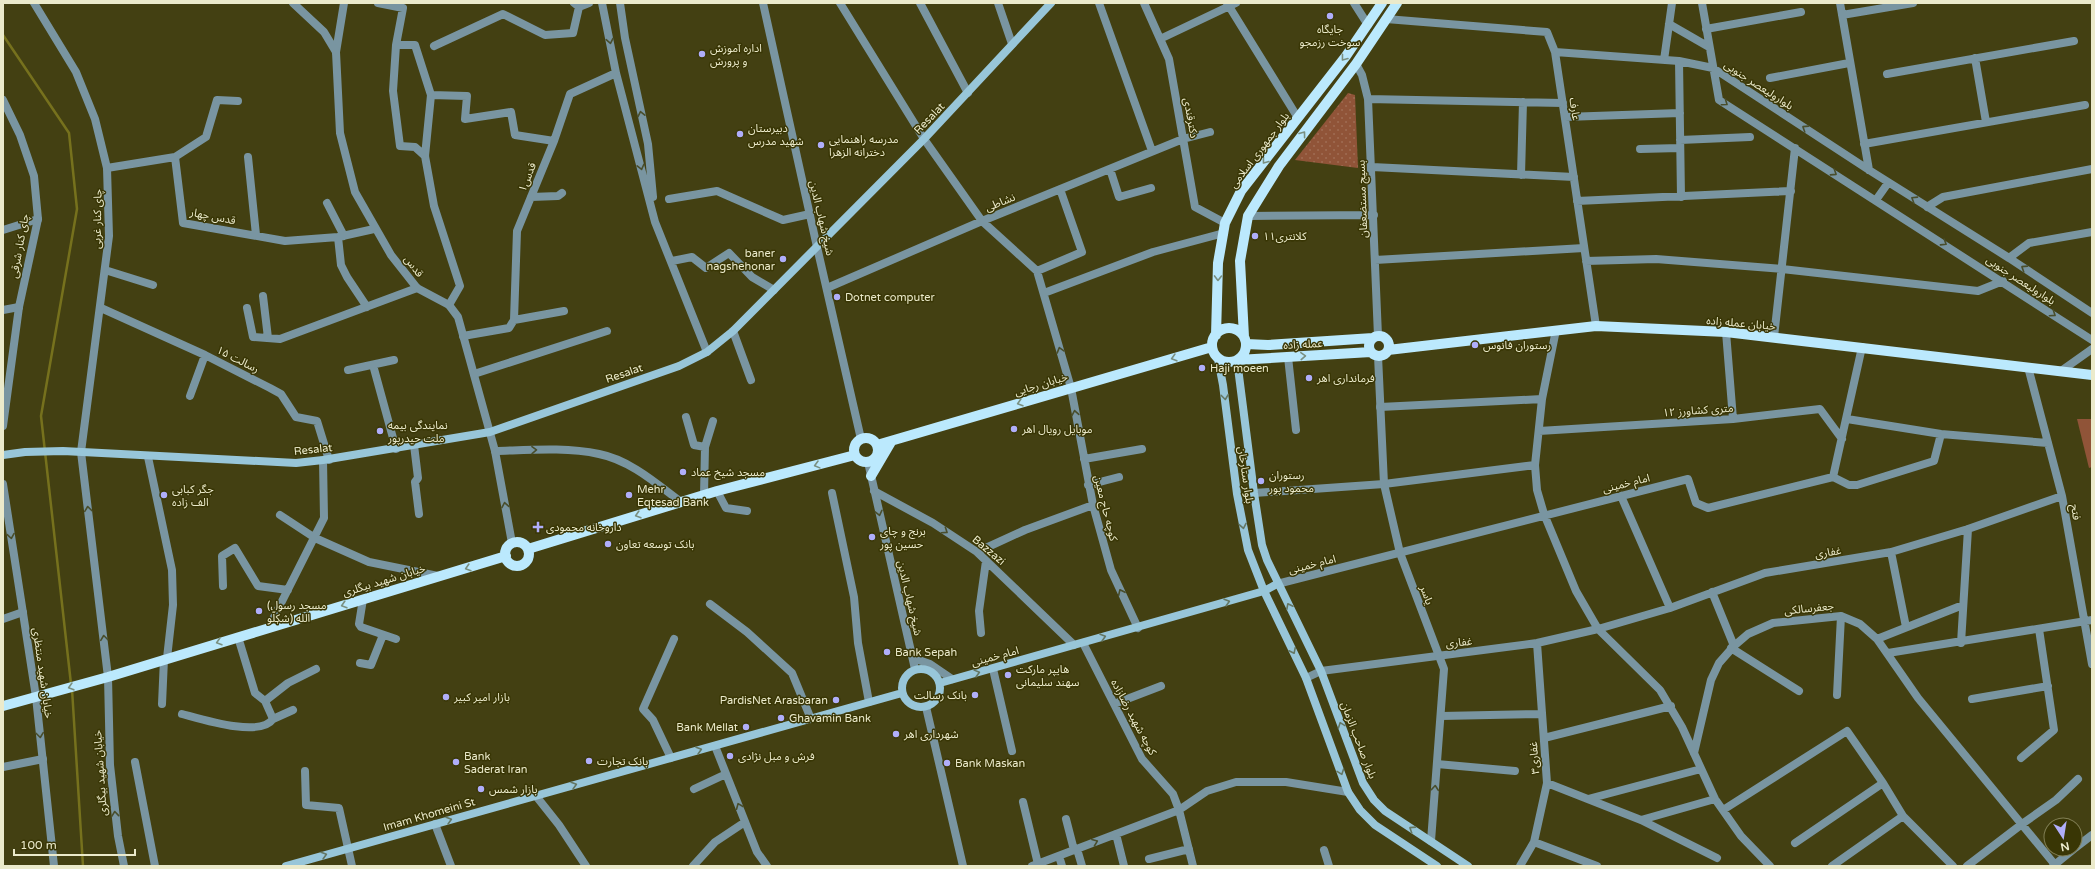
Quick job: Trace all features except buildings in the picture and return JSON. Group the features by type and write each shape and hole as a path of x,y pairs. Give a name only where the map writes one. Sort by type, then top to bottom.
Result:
{"main road":[{"name":"Resalat","path":"3,455 25,452 63,451 148,457 296,463 326,460 490,432 678,366 707,352 734,331 924,139 1051,3"},
{"name":"بلوار جمهوری اسلامی","path":"1216,335 1218,263 1225,228 1241,190 1298,118 1368,25 1382,3"},
{"path":"1245,341 1234,329 1221,330 1216,335 1212,347 1218,358 1230,362 1237,360 1245,350 1245,341 1240,261 1248,216 1279,166 1356,64 1396,3"},
{"name":"خیابان عمله زاده","path":"1388,350 1596,326 1726,332 2092,375"},
{"path":"1376,337 1387,341 1388,350 1384,354 1374,354 1370,342 1376,337"},
{"name":"عمله زاده","path":"1245,341 1268,345 1376,337"},
{"name":"خیابان رجایی","path":"877,445 1212,347"},
{"name":"عمله زاده","path":"1237,360 1374,354"},
{"name":"بلوار ستارخان","path":"1218,358 1223,385 1237,494 1248,550 1264,591"},
{"name":"بلوار ستارخان","path":"1237,360 1262,545 1277,584"},
{"path":"861,439 870,439 877,445 877,454 875,458 868,462 861,461 855,455 854,445 861,439"},
{"path":"871,476 891,442"},
{"path":"528,549 717,491 855,455"},
{"path":"512,543 523,544 528,549 527,561 521,565 513,565 506,556 506,549 512,543"},
{"name":"خیابان شهید بیگلری","path":"3,706 108,677 165,658 506,556"},
{"name":"امام خمینی","path":"940,682 1138,628 1264,591 1277,584"},
{"name":"بلوار صاحب الزمان","path":"1277,584 1321,671 1362,783 1374,800 1385,811 1468,866"},
{"path":"1264,591 1306,678 1348,792 1360,810 1375,825 1437,866"},
{"path":"916,669 928,669 933,672 940,682 939,695 936,700 926,707 914,706 908,703 902,693 902,681 910,672 916,669"},
{"name":"Imam Khomeini St","path":"286,866 902,693"}],"street":[{"name":"چای کنار غربی","path":"34,3 76,72 95,119 107,168 109,236 106,270 81,452"},
{"name":"قدس","path":"293,3 324,32 336,52 340,133 355,192 374,229 391,255 417,288 449,305"},
{"path":"336,52 344,3"},
{"path":"378,3 402,8 396,45 393,91 400,146 415,147 425,156"},
{"path":"434,46 503,14 545,35 573,33 576,5 589,3"},
{"path":"602,3 616,73 655,222 672,261 707,352"},
{"path":"620,3 625,38 648,144 655,222"},
{"name":"شیخ شهاب الدین","path":"763,3 861,439"},
{"path":"840,3 924,139 982,222 1037,271 1082,252 1060,189"},
{"path":"920,3 968,93"},
{"path":"998,3 1012,44"},
{"path":"1099,3 1152,151"},
{"name":"دکترقندی","path":"1144,3 1169,59 1195,207 1225,228"},
{"path":"1160,39 1228,4 1236,3"},
{"path":"1354,3 1368,25"},
{"path":"1664,60 1672,3"},
{"path":"1555,52 1679,61 1713,68 1702,3"},
{"path":"1840,3 1869,170"},
{"path":"1842,15 1913,3"},
{"path":"1228,4 1298,118"},
{"path":"1706,29 1801,12"},
{"name":"عارف","path":"1386,19 1547,32 1555,52 1596,326"},
{"path":"1669,24 1709,47"},
{"path":"1887,74 2074,41"},
{"path":"396,45 415,45 431,94 425,156 434,206 460,286 449,305 458,317 490,432 512,543"},
{"path":"1975,58 1986,122"},
{"path":"1679,61 1681,197"},
{"path":"1770,78 1850,63"},
{"name":"بسیج مستضعفان","path":"1356,64 1362,75 1368,99 1376,260 1376,337"},
{"name":"بلوارولیعصر جنوبی","path":"1713,68 1719,100 2003,281 2092,340"},
{"name":"بلوارولیعصر جنوبی","path":"1713,68 1888,183 2091,309"},
{"name":"قدس۱","path":"514,320 517,231 554,141 570,94 616,73"},
{"path":"431,94 467,96 465,119 511,112 515,135 554,141"},
{"path":"1368,99 1563,103"},
{"name":"چای کنار شرقی","path":"3,100 20,135 34,176 38,219 19,307 3,422"},
{"path":"107,168 175,157 206,137 217,100 238,101"},
{"path":"1521,175 1523,102"},
{"path":"1864,144 2085,105"},
{"path":"1565,117 1680,113"},
{"name":"نشاطی","path":"827,288 1152,151 1183,139 1210,132"},
{"path":"1640,149 1750,137"},
{"path":"1774,338 1795,148"},
{"name":"قدس چهار","path":"175,157 183,223 285,241 341,236 374,229"},
{"path":"248,157 256,235"},
{"path":"1372,167 1574,177"},
{"path":"1110,169 1118,197 1151,188"},
{"path":"1927,207 1943,197 2092,169"},
{"path":"1876,200 1888,183"},
{"path":"669,199 717,191 783,220 810,214"},
{"path":"1577,201 1791,191"},
{"path":"531,197 558,196 562,193"},
{"path":"327,203 341,236 341,265 347,277 367,307"},
{"path":"1248,216 1374,215"},
{"path":"3,230 38,219"},
{"path":"1044,293 1153,252 1225,228"},
{"path":"2009,258 2029,243 2092,232"},
{"path":"1376,260 1584,248"},
{"path":"672,261 692,257 706,268 729,253 752,277 774,290"},
{"path":"1586,261 1656,259 1782,269 1978,291 2003,281"},
{"path":"106,270 153,285"},
{"name":"کوچه حاج معین","path":"1037,271 1071,388 1092,505 1111,570 1138,628"},
{"path":"247,308 253,337 280,339 417,288"},
{"path":"263,296 268,338"},
{"path":"3,310 19,307"},
{"name":"رسالت ۱۵","path":"101,308 205,355 281,394 296,417 317,421 326,460"},
{"path":"463,336 509,328 514,320 564,311"},
{"path":"1556,330 1542,399 1535,465 1537,490 1544,514 1576,591 1598,629 1660,690 1671,706 1715,799 1741,836 1770,866"},
{"path":"474,374 607,331"},
{"path":"734,331 751,380"},
{"path":"1726,332 1733,419"},
{"path":"1862,347 1833,477 1850,485 1857,485 1934,462 1941,434"},
{"path":"2061,371 2092,349"},
{"name":"یاسر","path":"1374,354 1380,407 1384,484 1400,553 1444,669 1431,841"},
{"path":"190,396 205,355"},
{"path":"1288,357 1296,430"},
{"path":"348,370 394,360"},
{"path":"373,365 396,449"},
{"name":"فتح","path":"2028,367 2062,496 2089,621 2092,664"},
{"path":"1380,407 1542,399"},
{"name":"۱۲ متری کشاورز","path":"1539,431 1733,419 1820,409 1842,439"},
{"path":"686,417 694,445 705,447"},
{"path":"1847,419 1941,434 2048,443"},
{"path":"704,495 705,447 713,421"},
{"path":"414,445 418,478 415,482 419,514"},
{"path":"1084,459 1142,449"},
{"path":"495,452 566,450 601,454 645,475 681,502"},
{"name":"خیابان شهید بیگلری","path":"81,452 108,677 110,765 118,836 124,866"},
{"path":"148,457 172,570 173,605 165,658 162,704"},
{"path":"268,627 324,518 326,460"},
{"name":"شیخ شهاب الدین","path":"868,462 916,669"},
{"path":"1254,493 1384,484 1535,465"},
{"path":"1088,485 1119,477"},
{"name":"امام خمینی","path":"1277,584 1400,553 1544,514 1688,479 1696,503 1708,508 1833,477"},
{"name":"خیابان شهید منتظری","path":"3,484 36,697 54,866"},
{"path":"717,491 726,508 747,511"},
{"name":"Bazzazi","path":"874,491 933,523 977,552 1074,646"},
{"path":"832,493 854,597 858,642 869,702"},
{"path":"1621,496 1670,608"},
{"name":"غفاری","path":"1306,678 1321,671 1537,643 1598,629 1670,608 1765,573 1891,552 1968,530 2062,496"},
{"path":"977,552 1025,530 1092,505"},
{"path":"280,515 315,538 369,562 439,576"},
{"path":"1961,643 1968,530"},
{"path":"223,586 222,556 235,548 258,586 288,590"},
{"path":"1891,552 1906,628"},
{"path":"981,633 979,611 986,561"},
{"path":"1712,592 1732,647 1799,691"},
{"path":"363,599 359,624 360,627 396,639"},
{"path":"710,604 747,632 792,673 811,719"},
{"path":"1877,639 1963,606"},
{"path":"3,619 23,612"},
{"path":"1837,695 1841,616"},
{"name":"جعفرسالکی","path":"1694,753 1711,680 1719,663 1732,647 1748,634 1773,623 1841,616 1860,624 1877,639 1918,698 1954,739 2054,866"},
{"path":"1888,653 1961,643 2089,621"},
{"path":"2021,758 2054,730 2039,629"},
{"path":"360,663 371,665 383,635"},
{"path":"238,636 255,693 265,701 273,718"},
{"path":"671,758 653,720 643,709 674,640"},
{"name":"کوچه شهید رضازاده","path":"1083,643 1142,759 1173,794 1179,810 1193,866"},
{"name":"غفاری۳","path":"1520,866 1534,842 1546,783 1537,643"},
{"path":"913,658 930,664 952,679"},
{"path":"993,668 1012,751"},
{"path":"265,701 288,683 316,669"},
{"path":"1114,704 1161,686"},
{"path":"1972,699 2048,686"},
{"path":"1544,738 1671,706"},
{"path":"926,707 963,866"},
{"path":"182,714 215,723 252,727 269,723 273,718 293,710"},
{"path":"1441,716 1542,714"},
{"path":"1723,810 1847,731 1883,783 1903,816 1952,866"},
{"path":"715,746 746,822 756,852 767,866"},
{"path":"3,767 43,759"},
{"path":"135,762 156,866"},
{"path":"1437,764 1515,770"},
{"path":"1588,800 1701,769"},
{"path":"305,771 306,805 339,808 352,866"},
{"path":"694,789 726,774"},
{"path":"1967,866 2056,800 2078,779"},
{"path":"1023,802 1035,865 1179,810 1208,792 1236,782 1286,782 1348,792"},
{"path":"1546,783 1641,820 1717,858"},
{"path":"1794,843 1883,783"},
{"path":"536,796 560,825 586,866"},
{"path":"1641,820 1715,799"},
{"path":"1832,866 1903,816"},
{"path":"1066,819 1082,866"},
{"path":"692,866 716,842 746,822"},
{"path":"435,824 451,866"},
{"path":"1116,834 1124,866"},
{"path":"2083,842 2092,835"},
{"path":"1534,842 1596,866"},
{"path":"1149,859 1189,849"},
{"path":"1324,850 1329,866"},
{"path":"1059,856 1062,866"},
{"path":"2054,866 2065,857"}],"shaded area":[{"path":"1348,93 1355,95 1358,168 1295,160"},
{"path":"2077,419 2092,419 2092,467 2089,468"}],"waterway":[{"path":"3,35 69,133 77,209 41,416 71,684"},
{"path":"72,689 83,866"}],"place":[{"name":"جایگاه سوخت رزمجو","path":"1330,16"},
{"name":"اداره آموزش و پرورش","path":"702,54"},
{"name":"دبیرستان شهید مدرس","path":"740,134"},
{"name":"مدرسه راهنمایی دخترانه الزهرا","path":"821,145"},
{"name":"کلانتری۱۱","path":"1255,236"},
{"name":"baner nagshehonar","path":"783,259"},
{"name":"Dotnet computer","path":"837,297"},
{"name":"رستوران فانوس","path":"1475,345"},
{"name":"Haji moeen","path":"1202,368"},
{"name":"فرمانداری اهر","path":"1309,378"},
{"name":"موبایل رویال اهر","path":"1014,429"},
{"name":"نمایندگی بیمه ملت حیدرپور","path":"380,431"},
{"name":"مسجد شیخ عماد","path":"683,472"},
{"name":"رستوران محمود پور","path":"1261,481"},
{"name":"جگر کبابی الف زاده","path":"164,495"},
{"name":"Mehr Eqtesad Bank","path":"629,495"},
{"name":"داروخانه محمودی","path":"538,527"},
{"name":"برنج و چای حسین پور","path":"872,537"},
{"name":"بانک توسعه تعاون","path":"608,544"},
{"name":"(مسجد رسول الله (شکٖلّو","path":"259,611"},
{"name":"Bank Sepah","path":"887,652"},
{"name":"هایپر مارکت سهند سلیمانی","path":"1008,675"},
{"name":"بانک رسالت","path":"975,695"},
{"name":"بازار امیر کبیر","path":"446,697"},
{"name":"PardisNet Arasbaran","path":"836,700"},
{"name":"Ghavamin Bank","path":"781,718"},
{"name":"Bank Mellat","path":"746,727"},
{"name":"شهرداری اهر","path":"896,734"},
{"name":"فرش و مبل نژادی","path":"730,756"},
{"name":"بانک تجارت","path":"589,761"},
{"name":"Bank Saderat Iran","path":"456,762"},
{"name":"Bank Maskan","path":"947,763"},
{"name":"بازار شمس","path":"481,789"}]}
